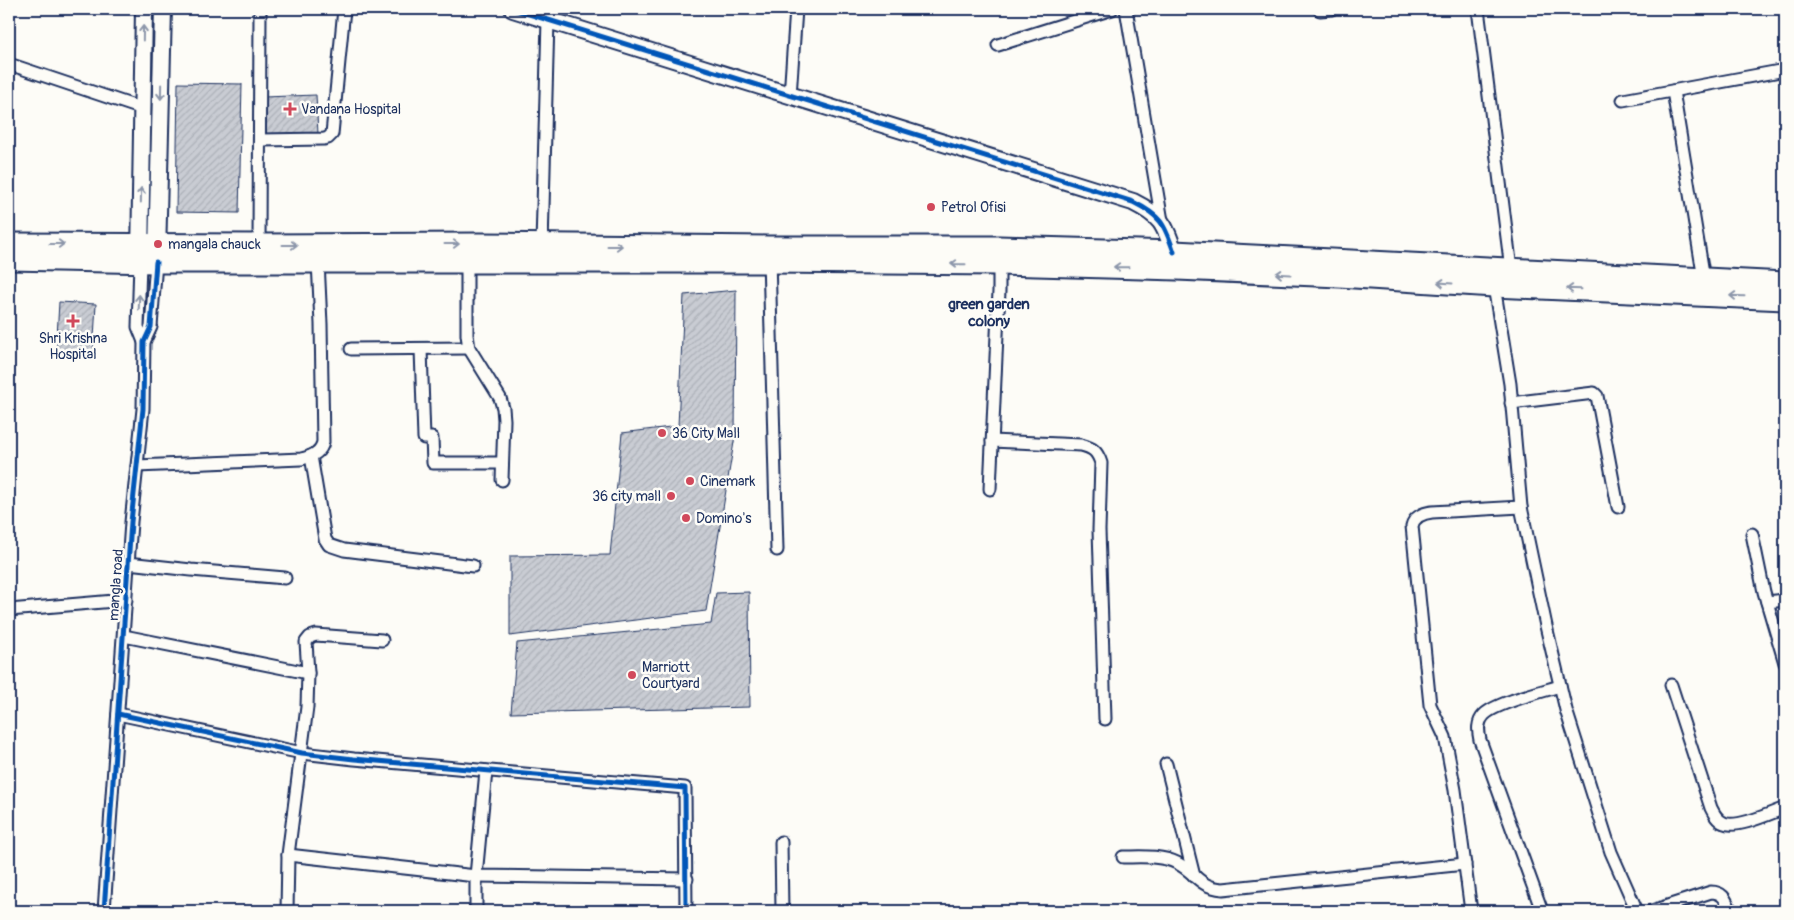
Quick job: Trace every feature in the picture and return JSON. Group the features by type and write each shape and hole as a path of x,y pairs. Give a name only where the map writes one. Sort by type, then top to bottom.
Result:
{"highway":[{"path":"9,244 318,261 476,256 769,254 999,247 1174,252 1785,283"},
{"path":"9,259 148,253 259,245 476,256 542,245 999,264 1177,269 1785,299"}],"street":[{"path":"148,253 163,9"},
{"path":"259,245 260,9"},
{"path":"260,140 324,139 332,134 344,9"},
{"path":"513,9 539,15 790,96 1133,202 1155,214 1162,221"},
{"path":"790,96 796,9"},
{"path":"998,45 1112,9"},
{"path":"1126,9 1162,221 1174,252"},
{"path":"1478,9 1511,269"},
{"path":"141,10 148,253"},
{"path":"539,15 542,245"},
{"path":"9,64 143,109"},
{"path":"1623,100 1785,70"},
{"path":"1673,91 1704,279"},
{"name":"mangla road","path":"104,911 128,562 143,409 144,342 150,327 148,253"},
{"name":"mangla road","path":"144,342 138,327 148,253"},
{"path":"769,254 777,550"},
{"path":"476,256 467,335 469,348 500,398 503,408 502,480"},
{"path":"137,466 300,459 311,456 321,449 323,442 318,261"},
{"path":"990,489 999,264"},
{"path":"1494,286 1510,384 1520,507 1546,626 1566,710 1611,852 1637,911"},
{"path":"351,349 469,348"},
{"path":"421,349 424,438 432,438 433,463 502,462"},
{"path":"1511,403 1594,392 1597,396 1618,507"},
{"path":"992,441 1081,446 1094,449 1098,455 1101,463 1098,530 1105,719"},
{"path":"311,456 316,496 321,512 325,539 329,545 337,549 473,566"},
{"path":"1471,911 1455,790 1445,737 1430,705 1412,526 1416,519 1426,513 1520,507"},
{"path":"1752,534 1767,602 1785,663"},
{"path":"128,562 285,578"},
{"path":"9,610 126,600"},
{"path":"1767,602 1785,600"},
{"path":"124,636 308,673"},
{"path":"288,911 288,855 307,707 308,673 306,642 313,636 382,640"},
{"path":"1671,685 1711,808 1718,819 1728,824 1740,824 1785,808"},
{"path":"1542,911 1480,740 1479,723 1484,715 1497,707 1560,686"},
{"path":"118,714 302,753 354,760 686,788 686,911"},
{"path":"1166,764 1194,876"},
{"path":"476,911 476,876 486,770"},
{"path":"781,842 782,911"},
{"path":"288,855 476,876 687,879"},
{"path":"1123,857 1165,859 1179,864 1207,886 1232,889 1465,864"},
{"path":"1652,911 1711,892 1720,893 1731,911"}],"building":[{"path":"178,83 242,84 239,213 176,212"},
{"path":"316,95 318,134 265,136 264,97"},
{"name":"36 city mall","path":"736,290 735,436 706,611 510,636 510,556 610,555 622,433 678,426 684,295"},
{"path":"59,302 96,304 93,356 56,354"},
{"name":"Marriott Courtyard","path":"749,592 750,707 511,713 517,643 711,624 716,593"}],"cycle path":[{"path":"513,9 1133,202 1156,216 1164,227 1174,252"},
{"path":"104,911 131,522 143,409 144,342 151,327 156,262"},
{"path":"118,714 302,753 685,788 686,911"}],"place":[{"name":"Vandana Hospital","path":"290,109"},
{"name":"Petrol Ofisi","path":"931,207"},
{"name":"mangala chauck","path":"158,244"},
{"name":"Shri Krishna Hospital","path":"73,321"},
{"name":"36 City Mall","path":"662,433"},
{"name":"Cinemark","path":"690,481"},
{"name":"36 city mall","path":"671,496"},
{"name":"Domino's","path":"686,518"},
{"name":"Marriott Courtyard","path":"632,675"}],"district":[{"name":"green garden colony","path":"989,312"}]}
